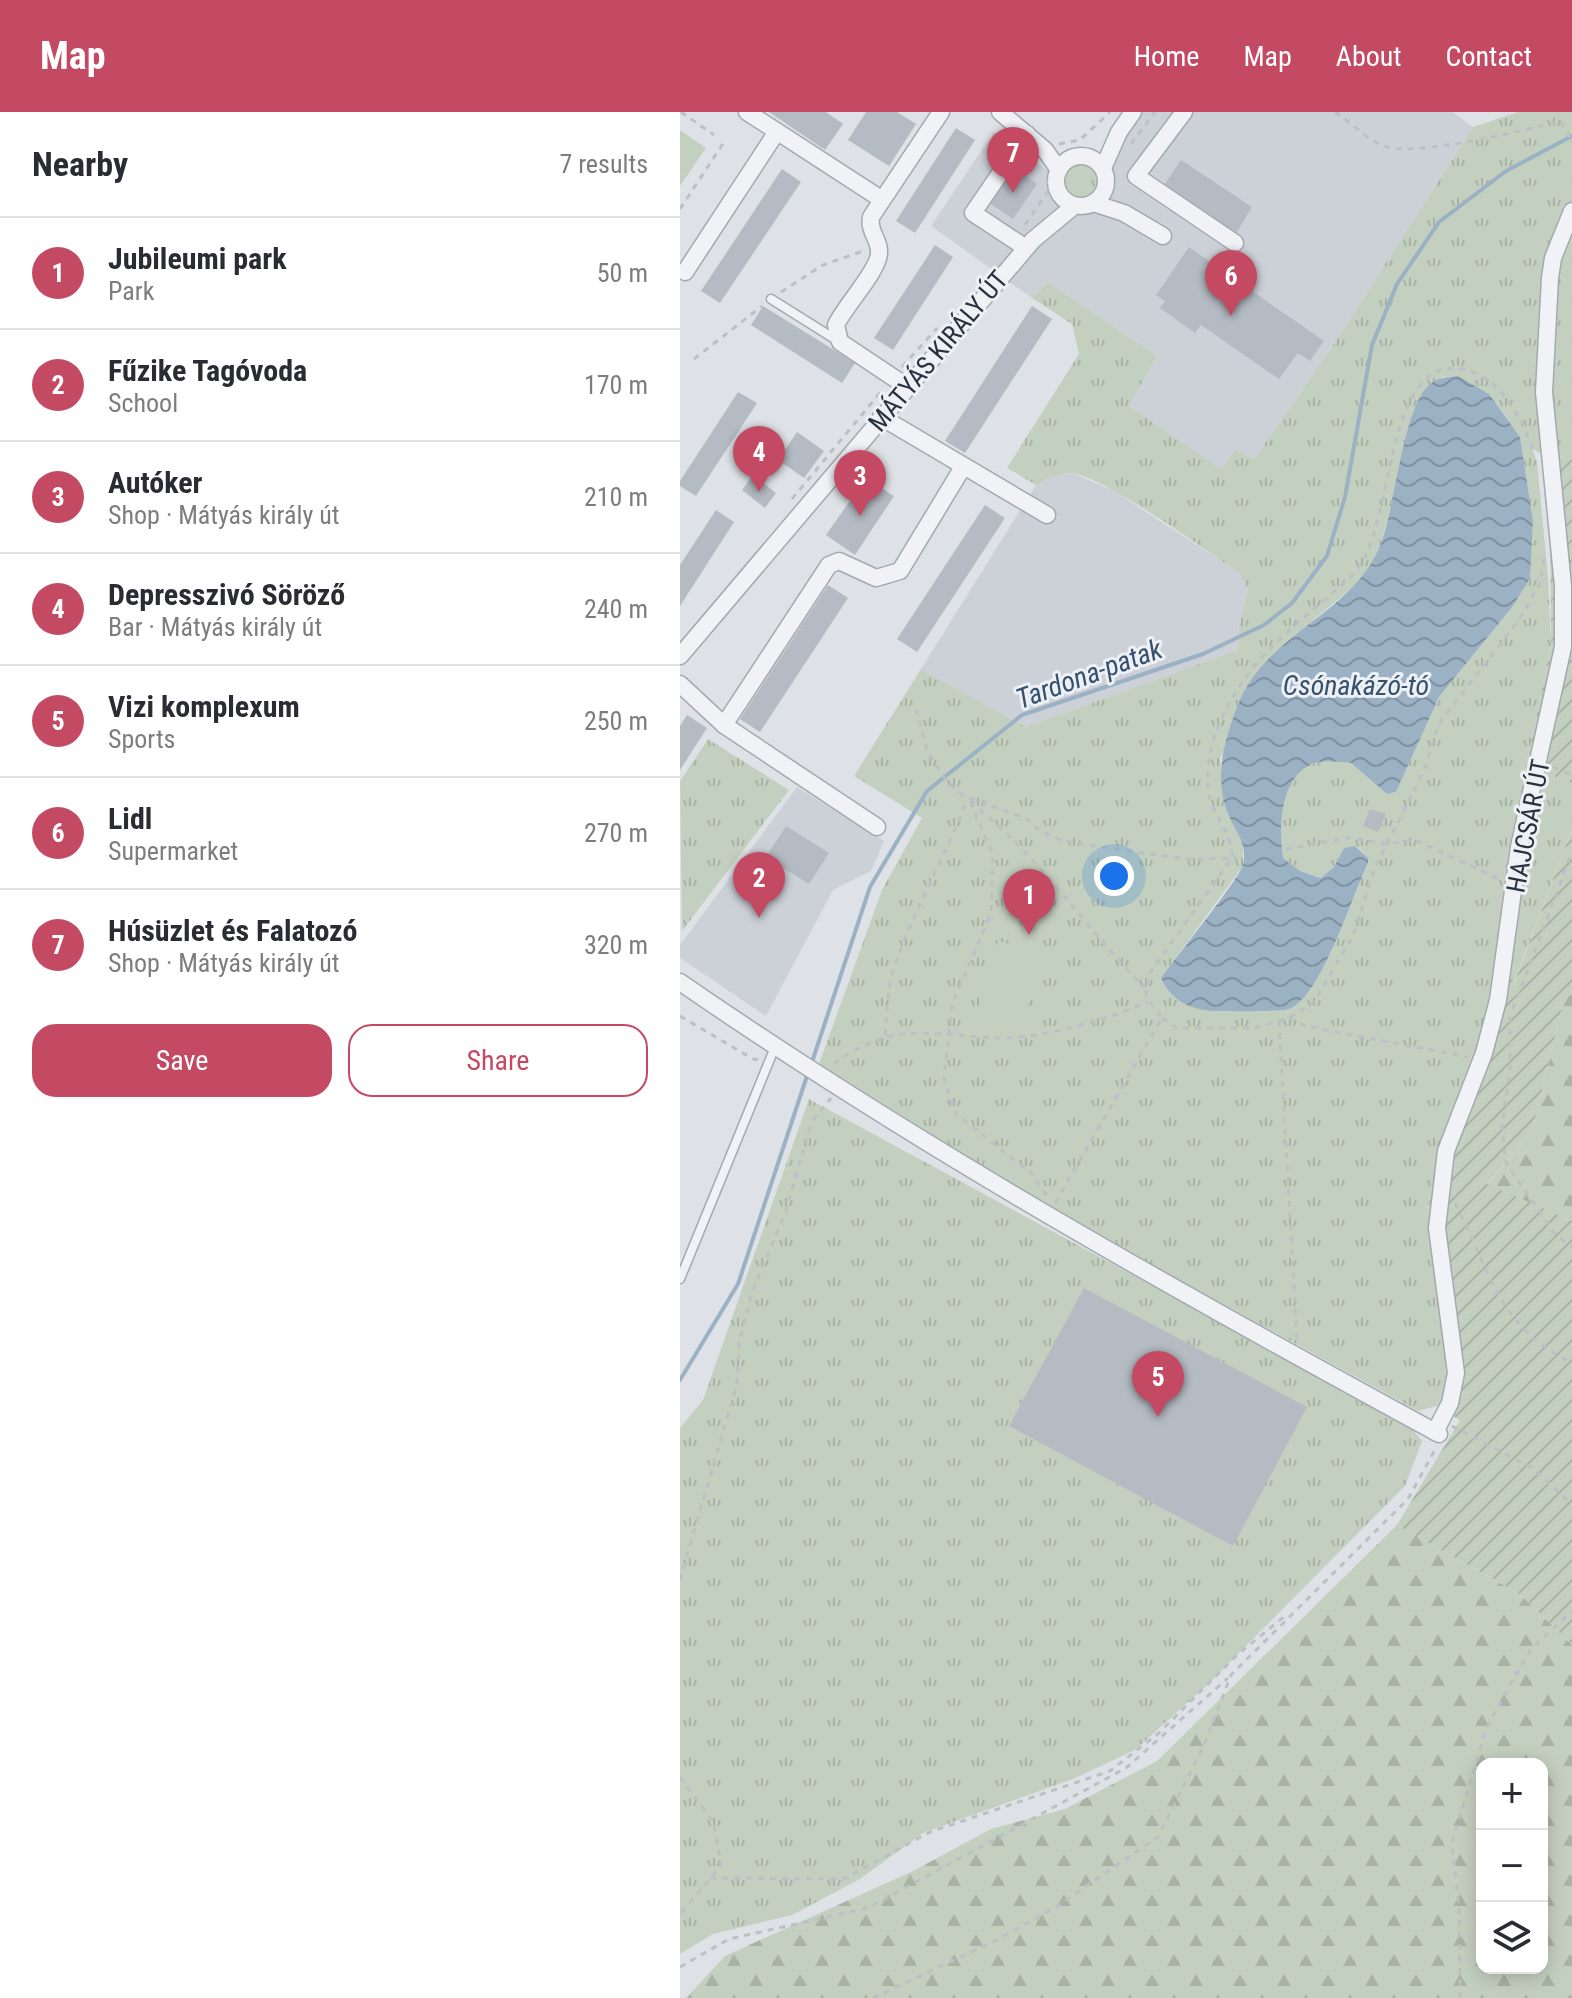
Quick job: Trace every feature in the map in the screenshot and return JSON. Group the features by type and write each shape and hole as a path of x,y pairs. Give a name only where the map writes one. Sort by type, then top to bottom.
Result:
{"street":[{"path":"906,386 840,342 836,325 878,260 878,246 869,226 881,199 941,112"},
{"path":"1000,112 1027,134 1073,161 1103,168"},
{"path":"1184,112 1136,176 1235,243"},
{"path":"746,113 881,199"},
{"path":"1124,213 1106,186 1103,168 1130,113"},
{"path":"1119,132 1073,161 1057,182 1065,199 1093,203 1124,213 1163,236"},
{"path":"685,272 776,133"},
{"path":"1026,248 973,213 1027,134"},
{"path":"1093,203 1106,186"},
{"name":"MÁTYÁS KIRÁLY ÚT","path":"682,650 1065,199"},
{"name":"HAJCSÁR ÚT","path":"1438,1429 1450,1403 1456,1373 1437,1228 1439,1192 1446,1151 1482,1056 1498,1000 1513,886 1563,647 1563,586 1544,392 1553,258 1572,211"},
{"path":"881,417 1047,515"},
{"path":"724,725 829,565 839,561 876,578 900,571 963,467"},
{"path":"682,693 724,725 877,827"},
{"path":"680,982 812,1072 1048,1217 1438,1429"}],"lane":[{"path":"771,299 840,342"},
{"path":"680,1279 775,1047"}],"path":[{"path":"681,112 714,135"},
{"path":"1047,145 1074,143 1089,134 1110,112"},
{"path":"1335,112 1383,146 1504,137 1560,121 1572,140"},
{"path":"680,209 726,139"},
{"path":"1537,462 1513,408 1489,382 1467,370 1452,368 1436,370 1425,377 1406,412 1374,536 1359,567 1282,636 1240,681 1223,711 1211,747 1208,773 1210,801 1233,844 1232,858 1149,974 1145,988 1148,1002 1162,1018 1177,1028 1221,1031 1255,1028 1289,1018 1314,1002 1353,936 1386,844 1424,771 1438,725 1521,617 1540,583 1544,552"},
{"path":"916,709 927,750 945,779 999,824 1106,949 1145,988"},
{"path":"1539,762 1572,775"},
{"path":"966,799 1028,819 1039,830 1063,841 1184,859 1237,858"},
{"path":"966,799 993,854 991,914 952,1004 944,1078 956,1114 1031,1173 1048,1195 1048,1217"},
{"path":"885,1036 891,977 911,924 949,849 966,799"},
{"path":"1286,849 1348,838 1386,844 1415,840 1513,886"},
{"path":"1289,1018 1305,1026 1482,1056 1503,1040 1572,852"},
{"path":"812,1072 859,1045 885,1036 1034,1036 1148,1002"},
{"path":"680,1016 753,1059"},
{"path":"1510,1017 1510,1069 1502,1127 1506,1163 1555,1234 1572,1247"},
{"path":"1048,1217 1162,1018"},
{"path":"1279,1021 1298,1355"},
{"path":"680,1580 737,1384 739,1344 752,1292 786,1211 811,1123 839,1089"},
{"path":"1454,1202 1513,1319 1541,1348 1572,1363"},
{"path":"680,1967 729,1939 868,1908 1126,1768 1231,1675 1408,1499 1427,1469 1438,1429 1532,1468 1572,1504"},
{"path":"710,1878 844,1879 930,1832 1110,1771 1159,1733 1237,1655 1296,1608"},
{"path":"1460,1998 1459,1908 1452,1843 1486,1729 1530,1650 1572,1611"},
{"path":"873,1998 999,1939 1054,1908 1158,1837 1205,1743 1231,1675"},
{"path":"680,1777 714,1823 721,1866 680,1914"}],"shaded area":[{"path":"1137,112 1453,112 1473,127 1330,350 1254,459 1236,449 1221,470 1129,406 1157,356 1048,282 1032,298 931,226 994,132 1074,189"},
{"path":"1073,473 1114,491 1240,573 1248,589 1239,626 1238,650 1026,727 921,669 1036,485 1054,475"},
{"path":"797,787 884,841 871,871 833,890 766,1016 680,958 680,945"}],"green space":[{"path":"1518,112 1572,112 1572,460 1541,454 1532,448 1537,462 1551,645 1505,868 1496,966 1478,1048 1446,1130 1426,1214 1446,1356 1446,1385 1437,1406 1418,1411 1059,1214 819,1064 882,890 922,818 854,776 921,669 1026,727 1238,650 1239,626 1248,589 1239,573 1155,516 1086,477 1066,473 1036,485 1007,468 1079,354 1072,324 1032,298 1048,282 1157,356 1129,406 1221,469 1236,449 1254,459 1330,350 1473,127","holes":["1457,376 1489,394 1520,437 1533,521 1529,578 1513,606 1439,697 1396,792 1387,794 1351,763 1326,762 1312,764 1301,771 1287,792 1281,833 1283,858 1300,871 1322,878 1334,867 1344,848 1355,846 1362,851 1368,863 1325,965 1302,1000 1283,1010 1182,1002 1170,994 1161,978 1243,866 1243,839 1228,815 1220,758 1303,629 1367,575 1381,544 1399,474 1441,377"]},
{"path":"680,130 706,148 680,186"},
{"path":"1081,164 1094,169 1099,182 1094,195 1081,200 1068,195 1063,182 1068,169"},
{"path":"1541,454 1572,460 1572,783 1548,774 1534,809 1510,973 1514,984 1572,829 1572,990 1562,1007 1532,1132 1487,1184 1572,1221 1572,1645 1521,1595 1397,1525 1460,1420 1437,1406 1446,1385 1446,1356 1426,1214 1446,1130 1478,1048 1496,966 1505,868 1551,645 1550,515"},
{"path":"708,739 789,790 682,931 680,781"},
{"path":"1548,774 1572,783 1572,829 1513,985 1510,973 1524,872 1533,823"},
{"path":"998,941 1041,952 1019,1034 976,1023"},
{"path":"1572,990 1572,1221 1487,1185 1532,1132 1562,1007"},
{"path":"809,1099 1409,1425 1422,1441 1405,1486 1207,1685 1135,1750 1073,1779 923,1833 860,1879 792,1915 713,1934 680,1954 680,1428 703,1400"},
{"path":"1397,1525 1521,1595 1572,1645 1572,1998 686,1998 725,1956 913,1871 991,1829 1065,1809 1157,1761"}],"water":[{"name":"Csónakázó-tó","path":"1458,376 1489,394 1520,437 1533,521 1530,578 1513,606 1439,697 1396,792 1387,794 1351,763 1312,764 1293,781 1287,793 1282,820 1283,858 1300,871 1321,878 1334,867 1344,848 1355,846 1368,858 1335,944 1313,986 1301,1001 1289,1009 1215,1011 1189,1006 1175,998 1161,978 1243,865 1242,844 1228,814 1221,785 1225,743 1239,702 1269,658 1351,589 1367,569 1380,546 1406,436 1420,397 1436,380"}],"building":[{"path":"769,112 826,112 843,124 825,150"},
{"path":"866,112 897,112 916,124 889,166 848,140"},
{"path":"956,128 975,140 915,233 896,221"},
{"path":"1181,160 1252,207 1235,235 1163,187"},
{"path":"1013,166 1037,184 1013,219 988,202"},
{"path":"782,169 801,182 720,303 701,291"},
{"path":"935,245 953,257 893,350 874,338"},
{"path":"1189,247 1324,341 1310,361 1298,353 1279,379 1201,325 1195,333 1160,308 1165,301 1156,295"},
{"path":"763,306 855,363 842,383 751,325"},
{"path":"1032,306 1052,319 965,453 945,441"},
{"path":"738,392 757,403 696,496 680,486 680,481"},
{"path":"797,432 824,451 804,478 778,460"},
{"path":"753,475 776,493 765,508 742,490"},
{"path":"866,478 894,496 855,555 826,535"},
{"path":"985,505 1005,518 917,652 897,639"},
{"path":"716,510 734,522 680,606 680,565"},
{"path":"828,585 848,598 760,732 740,719"},
{"path":"687,715 707,728 680,770 680,726"},
{"path":"1370,809 1386,814 1378,832 1363,826"},
{"path":"786,826 829,853 809,884 766,857"},
{"path":"1084,1288 1307,1407 1233,1546 1009,1426"}],"waterway":[{"name":"Tardona-patak","path":"811,1065 870,887 927,791 1022,715 1203,654 1264,625 1292,603 1327,556 1345,497 1372,345 1397,284 1439,222 1506,171 1572,136"},
{"name":"Tardona-patak","path":"680,1380 738,1284 808,1073"}],"place":[{"name":"Húsüzlet és Falatozó","path":"1013,193"},
{"name":"Lidl","path":"1231,316"},
{"name":"Depresszivó Söröző","path":"759,492"},
{"name":"Autóker","path":"860,516"},
{"name":"Fűzike Tagóvoda","path":"759,918"},
{"name":"Jubileumi park","path":"1029,935"},
{"name":"Vizi komplexum","path":"1158,1417"}]}
